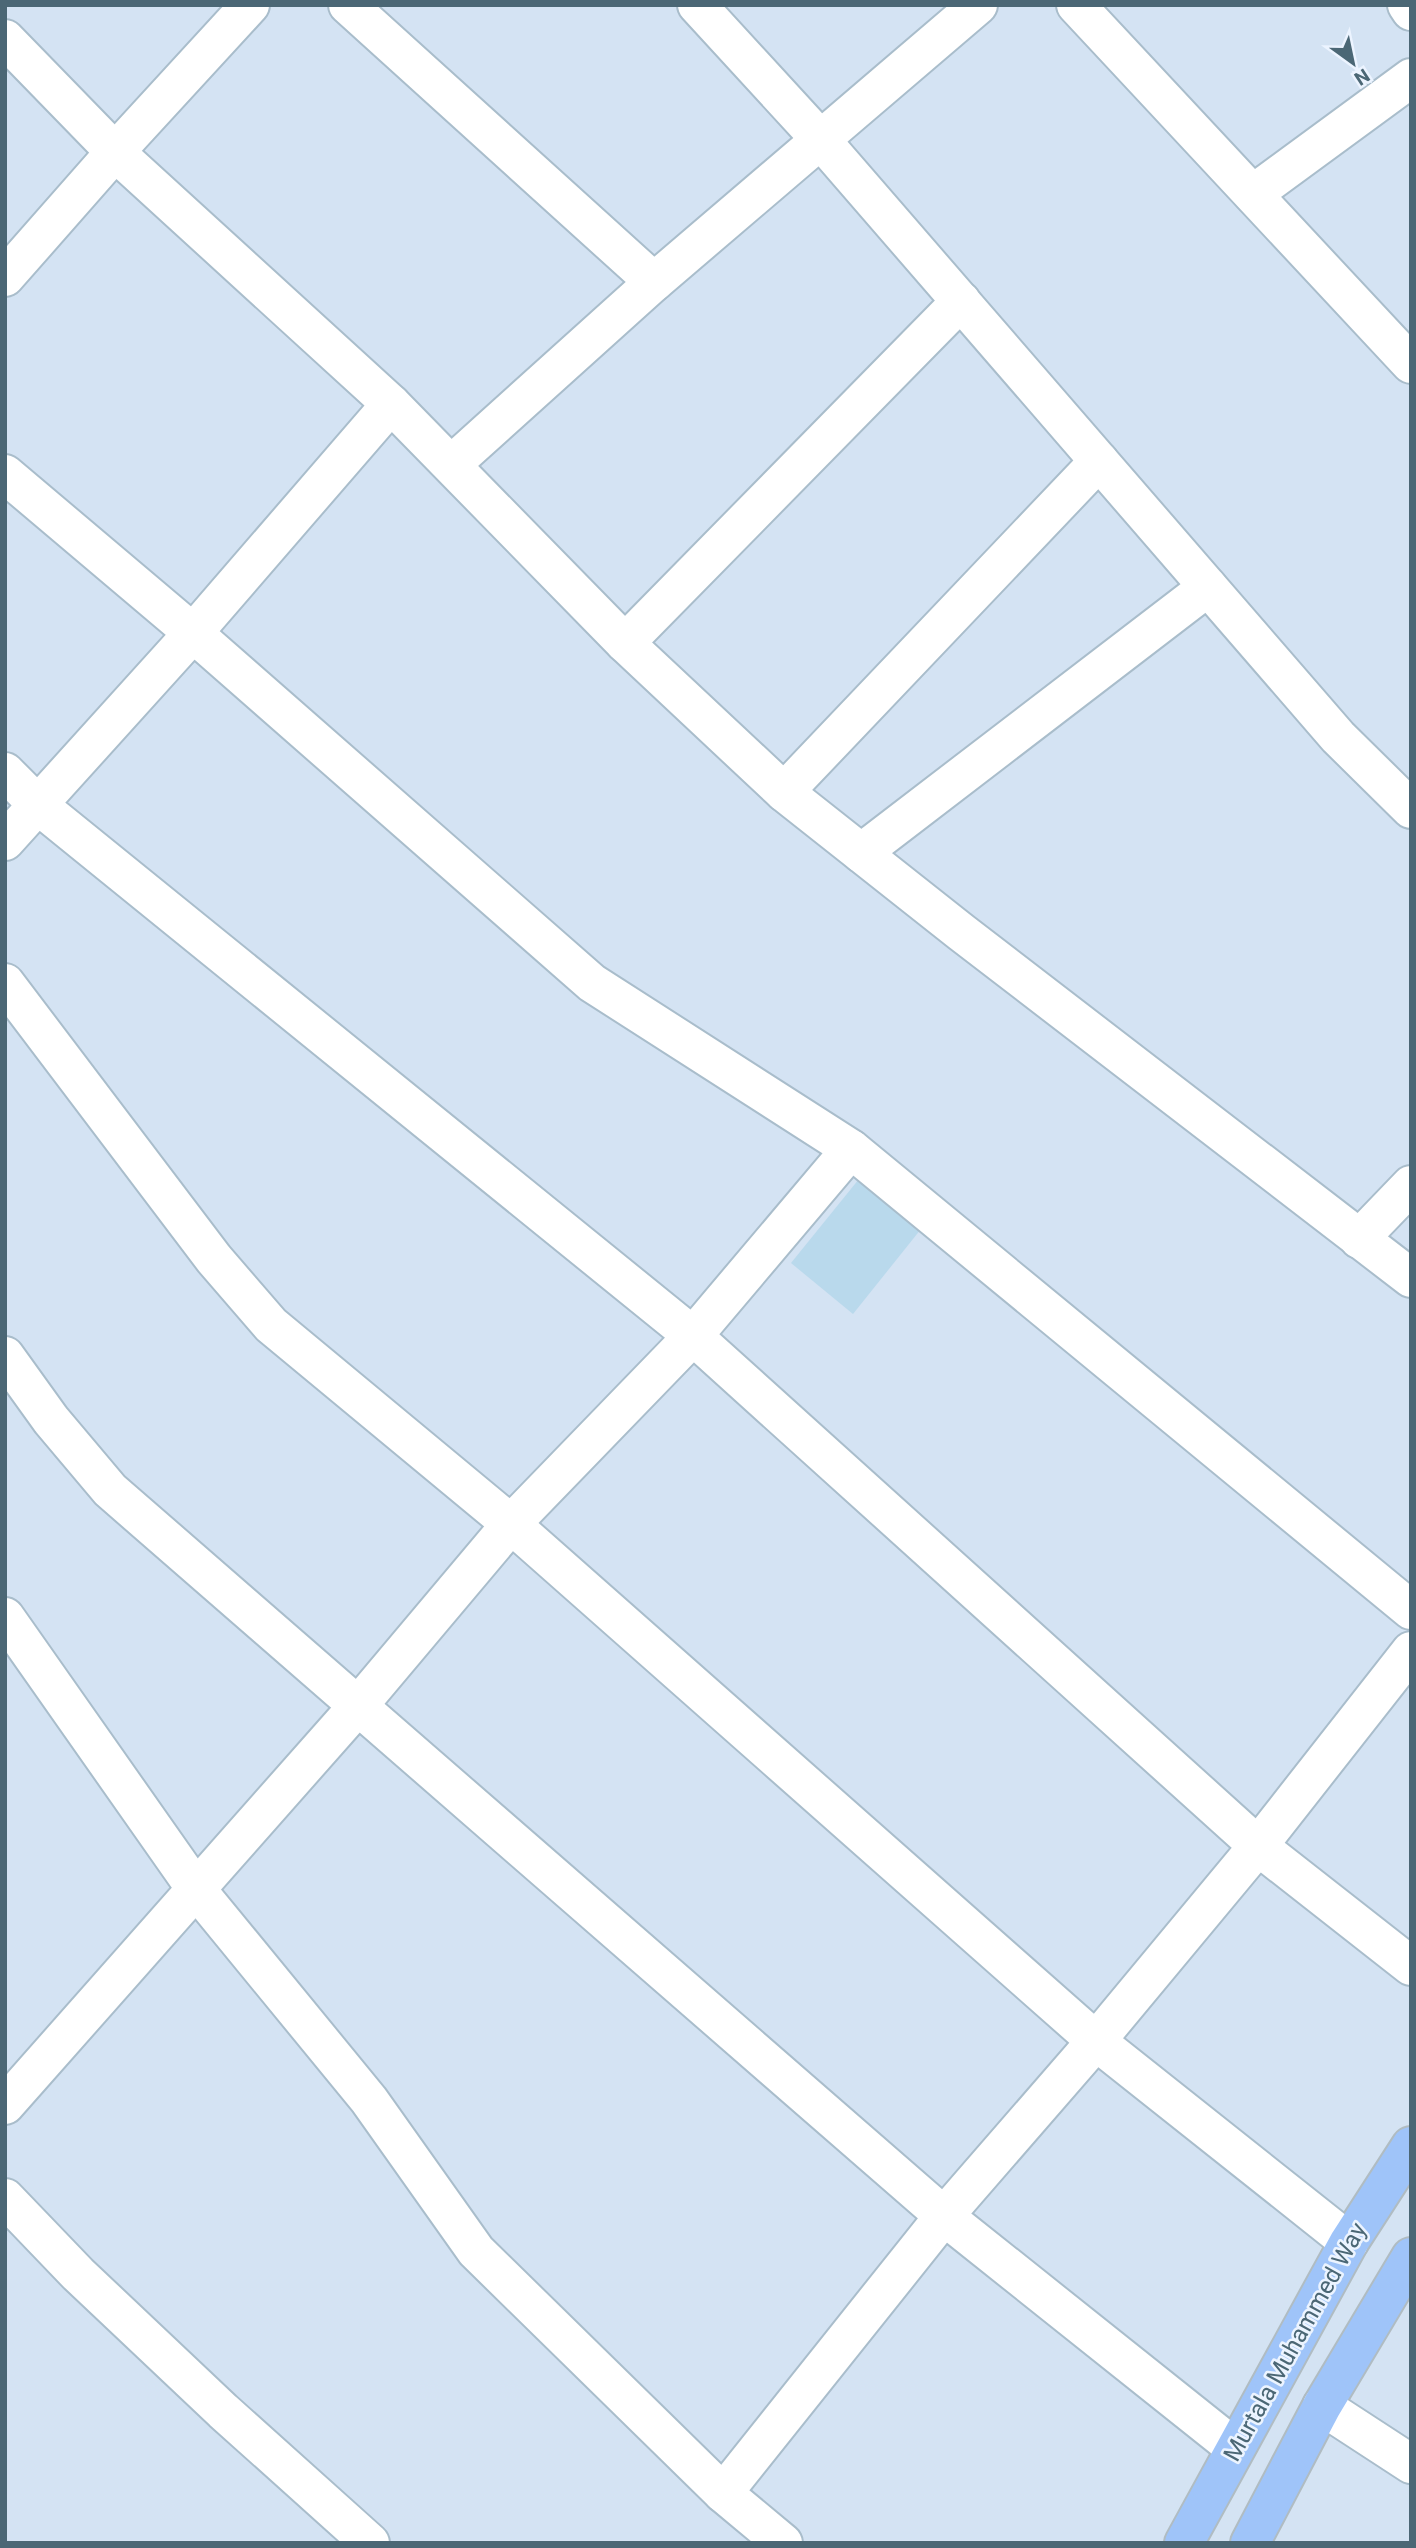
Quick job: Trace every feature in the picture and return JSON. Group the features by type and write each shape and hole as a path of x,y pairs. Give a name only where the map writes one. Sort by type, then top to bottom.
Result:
{"main road":[{"name":"Murtala Muhammed Way","path":"1184,2543 1349,2242 1411,2146"},
{"path":"1250,2543 1322,2406 1411,2256"}],"street":[{"path":"5,277 250,5"},
{"path":"348,5 654,282"},
{"path":"697,5 820,139 1338,737 1411,809"},
{"path":"452,464 654,282 978,5"},
{"path":"1076,5 1411,364"},
{"path":"1407,5 1411,11"},
{"path":"5,39 115,152 391,404 625,643 784,792 1411,1278"},
{"path":"1253,194 1411,78"},
{"path":"625,643 961,301"},
{"path":"5,841 193,633 391,404"},
{"path":"784,792 1100,461"},
{"path":"5,474 193,633 592,984 851,1149 1411,1610"},
{"path":"861,853 1208,587"},
{"path":"5,772 38,805 693,1336 1258,1846 1411,1966"},
{"path":"5,983 214,1259 271,1325 511,1524 1096,2041 1349,2242"},
{"path":"5,2105 357,1707 511,1524 693,1336 851,1149"},
{"path":"1359,1239 1411,1185"},
{"path":"5,1356 51,1420 110,1490 944,2217 1235,2448"},
{"path":"5,1617 196,1889 369,2100 476,2251 723,2493 783,2543"},
{"path":"723,2493 944,2217 1096,2041 1258,1846 1411,1651"},
{"path":"5,2198 78,2274 223,2412 370,2543"},
{"path":"1322,2406 1411,2464"}],"shaded area":[{"path":"5,5 1411,5 1411,2543 5,2543"}],"building":[{"path":"859,1179 921,1229 853,1314 791,1263"}]}
